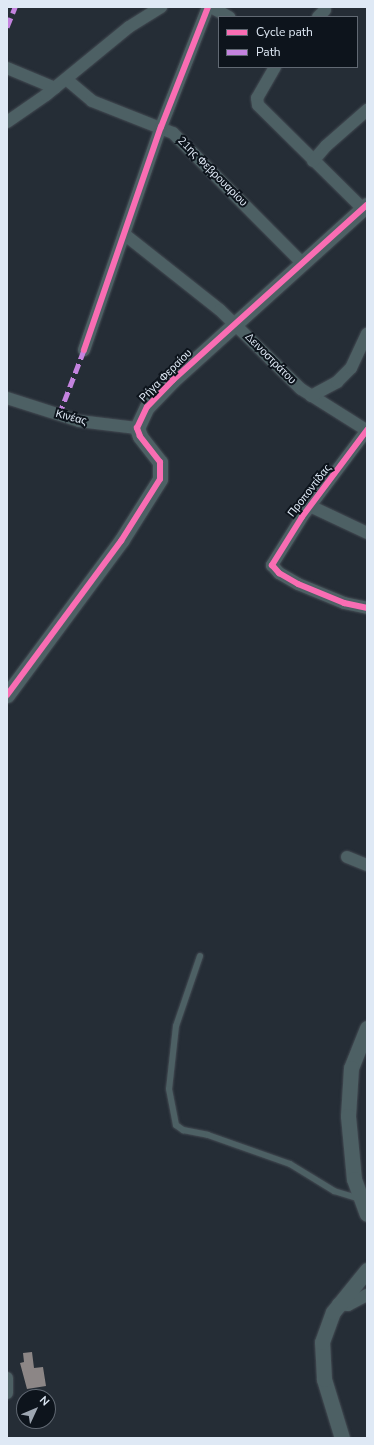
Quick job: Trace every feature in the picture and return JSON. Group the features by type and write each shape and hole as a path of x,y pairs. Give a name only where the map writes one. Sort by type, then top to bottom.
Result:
{"street":[{"path":"7,122 56,88 129,27 161,7"},
{"path":"84,350 161,128 209,7 227,16"},
{"path":"7,68 56,88"},
{"path":"274,68 256,101 314,161 365,207"},
{"name":"21ης Φεβρουαρίου","path":"66,79 92,101 173,133 302,263"},
{"path":"314,161 326,146 367,110"},
{"name":"Ρήγα Φεραίου","path":"138,428 141,415 156,397 365,207"},
{"name":"Δεινοστράτου","path":"124,234 236,325 311,396 367,430"},
{"path":"311,396 337,382 351,368 367,334"},
{"name":"Κινέας","path":"7,398 79,421 138,428"},
{"path":"7,695 121,541 160,479 160,462 140,436 138,428"},
{"name":"Προποντίδας","path":"367,430 310,506 272,565 276,571 298,584 344,603 367,608"},
{"path":"310,506 367,533"},
{"path":"347,857 367,865"},
{"path":"367,1028 354,1059 348,1097 350,1150 360,1199 367,1214"},
{"path":"342,1438 324,1379 321,1354 324,1331 338,1304 367,1270"},
{"path":"338,1304 348,1305 367,1295"},
{"path":"7,1378 7,1393"}],"lane":[{"path":"200,956 176,1026 168,1090 176,1125 183,1130 208,1135 286,1162 334,1191 360,1199"}],"building":[{"path":"32,1352 34,1368 43,1367 46,1386 27,1389 20,1363 24,1362 23,1353"}],"marked path":[{"path":"7,27 15,7"},
{"path":"59,415 84,350"}],"cycle path":[{"path":"84,350 161,127 208,7"},
{"path":"7,695 121,541 160,479 160,462 140,436 137,428 147,407 173,380 367,205"},
{"path":"367,430 302,517 272,565 279,573 298,584 344,603 367,608"}]}
